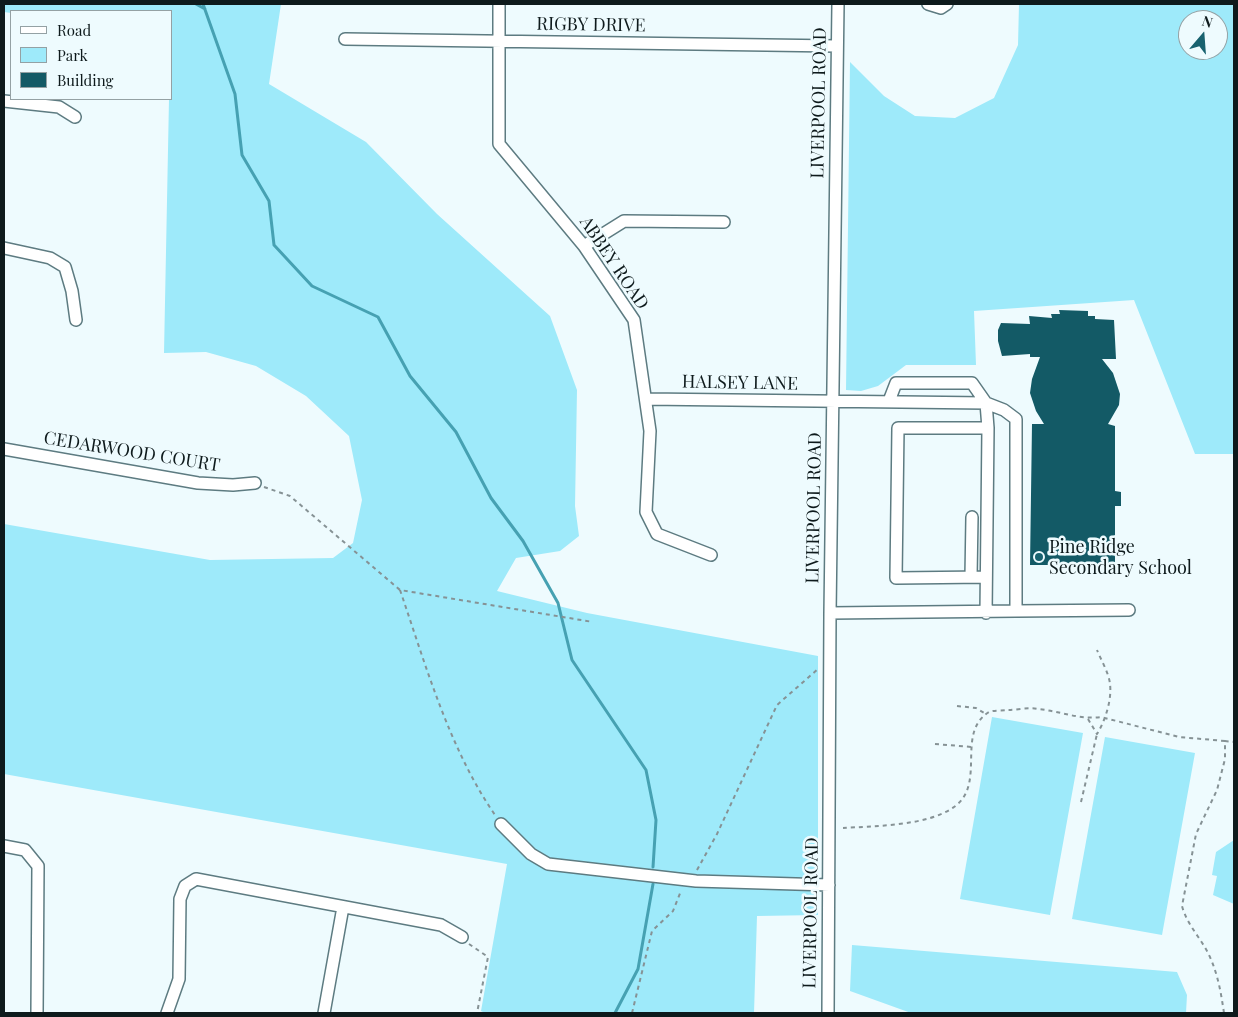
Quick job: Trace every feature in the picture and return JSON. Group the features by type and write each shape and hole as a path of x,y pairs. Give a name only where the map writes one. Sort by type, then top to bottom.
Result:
{"street":[{"name":"ABBEY ROAD","path":"499,4 499,144 522,169 584,246 634,320 650,431 646,512 657,534 711,555"},
{"name":"LIVERPOOL ROAD","path":"828,1013 830,613 838,4"},
{"path":"928,4 941,8 947,4"},
{"name":"RIGBY DRIVE","path":"346,39 836,46"},
{"path":"4,101 59,107 75,117"},
{"path":"584,246 624,221 724,222"},
{"path":"4,248 50,258 65,267 72,291 76,320"},
{"path":"889,401 896,384 972,383 986,403 988,428 986,613"},
{"name":"HALSEY LANE","path":"646,399 986,403"},
{"path":"986,403 1004,410 1016,419 1016,611"},
{"path":"986,577 896,578 898,428 988,428"},
{"name":"CEDARWOOD COURT","path":"4,449 198,482 233,485 255,483"},
{"path":"971,577 972,518"},
{"path":"830,613 986,613 1128,610"},
{"path":"501,824 531,854 548,864 691,880 830,885"},
{"path":"4,846 25,850 38,866 37,1013"},
{"path":"166,1013 178,979 180,899 185,886 196,879 441,925 462,937"},
{"path":"324,1013 343,907"}],"path":[{"path":"255,483 290,496 400,590 439,704 476,788 501,824"},
{"path":"400,590 593,622"},
{"path":"1080,802 1097,734 1104,718 1110,682 1097,650"},
{"path":"632,1013 652,930 673,911 680,892 691,880 717,834 777,705 819,669"},
{"path":"957,706 976,708 987,714"},
{"path":"843,828 899,823 936,816 955,807 965,794 971,780 972,733 979,721 990,711 1037,708 1088,719 1104,718 1179,737 1234,742"},
{"path":"1088,719 1097,734"},
{"path":"1224,1013 1220,984 1209,955 1185,916 1182,906 1196,834 1217,790 1225,760 1225,741"},
{"path":"935,744 972,747"},
{"path":"462,937 488,957 477,1013"}],"green space":[{"path":"4,4 281,4 269,84 366,142 437,214 550,316 577,390 575,506 579,536 560,551 516,558 497,591 587,613 818,656 818,915 757,916 754,1013 485,1013 481,1011 507,864 4,774 4,524 210,560 333,558 353,543 362,500 349,436 306,396 256,366 206,352 164,353 169,100 172,100 172,10 10,10 10,13 4,12"},
{"path":"1019,4 1234,4 1234,454 1195,454 1134,300 974,311 976,365 906,365 878,386 861,391 846,390 850,62 884,96 915,116 955,118 994,98 1018,45"},
{"path":"992,717 1083,733 1050,915 960,899"},
{"path":"1105,737 1195,753 1162,935 1072,919"},
{"path":"1234,840 1234,904 1213,895 1217,876 1212,875 1216,852"},
{"path":"852,945 1177,972 1187,995 1186,1013 911,1013 850,991"}],"building":[{"name":"Pine Ridge Secondary School","path":"1059,310 1088,311 1088,316 1095,316 1095,319 1114,320 1116,359 1102,359 1113,373 1120,394 1119,405 1108,424 1115,426 1115,491 1121,492 1121,506 1115,506 1115,565 1093,565 1093,571 1078,571 1078,565 1030,565 1032,424 1044,424 1036,411 1030,393 1032,379 1040,357 1030,357 1030,354 1002,356 998,341 998,330 1001,323 1030,324 1029,316 1052,318 1051,314 1060,314"}],"waterway":[{"path":"196,4 205,9"},
{"path":"203,4 235,94 242,155 269,201 274,245 312,286 378,317 410,376 456,432 491,498 523,541 558,603 572,660 646,770 656,820 653,867"},
{"path":"615,1013 638,969 653,884"}],"place":[{"name":"Pine Ridge Secondary School","path":"1039,557"}]}
